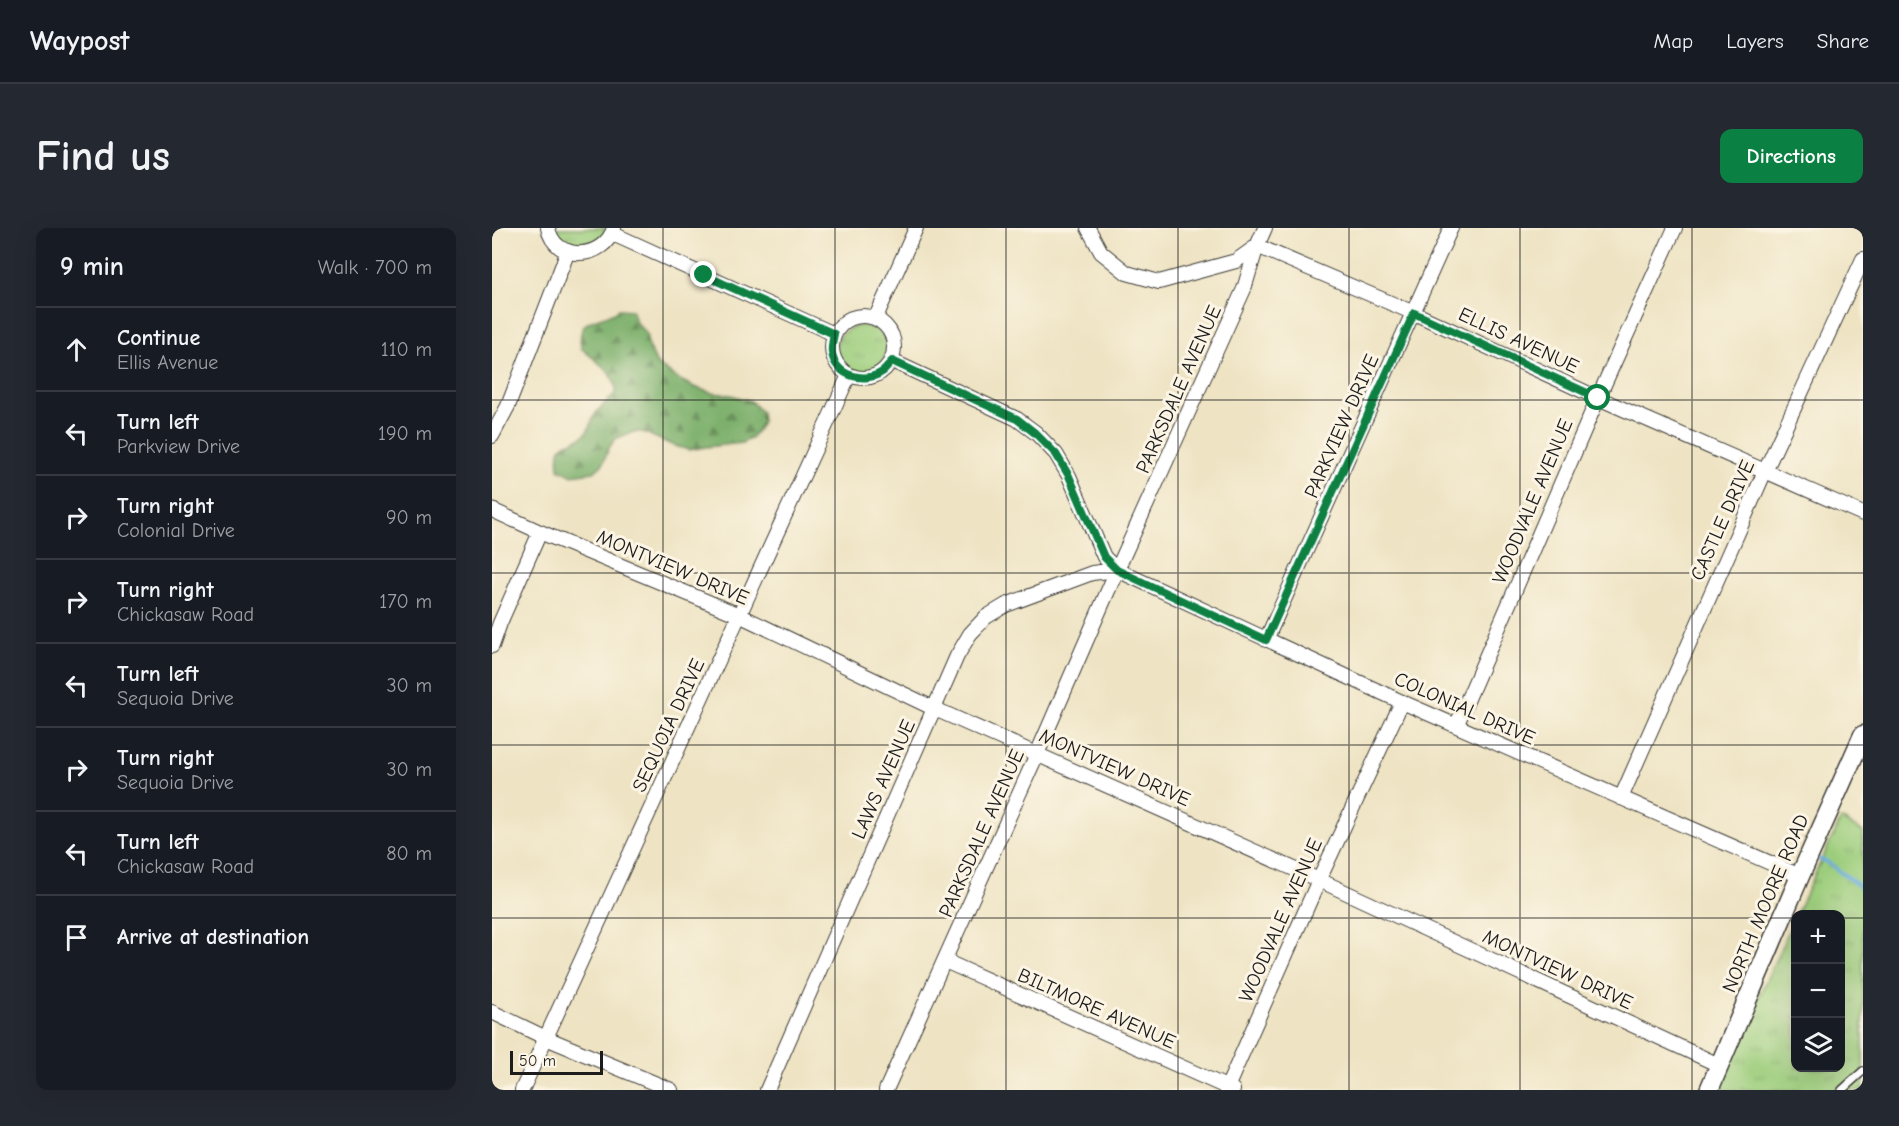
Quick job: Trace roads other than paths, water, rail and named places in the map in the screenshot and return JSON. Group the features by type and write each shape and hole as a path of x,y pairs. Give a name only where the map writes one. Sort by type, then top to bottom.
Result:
{"main road":[{"name":"NORTH MOORE ROAD","path":"1709,1090 1863,735"}],"street":[{"path":"548,228 549,233 560,247 580,254 593,252 606,244 614,231 834,334"},
{"path":"876,317 916,228"},
{"path":"1088,228 1101,252 1126,273 1159,282 1236,261 1257,246"},
{"name":"PARKSDALE AVENUE","path":"886,1090 1244,289 1265,228"},
{"name":"PARKVIEW DRIVE","path":"1266,640 1451,228"},
{"name":"WOODVALE AVENUE","path":"1456,724 1675,228"},
{"name":"ELLIS AVENUE","path":"1257,246 1414,313 1598,398 1863,514"},
{"path":"492,436 508,406 568,251"},
{"name":"CASTLE DRIVE","path":"1621,798 1765,471 1863,259"},
{"path":"860,315 876,317 890,329 895,346 892,361 883,372 865,378 849,375 838,366 832,353 834,334 845,320 860,315"},
{"path":"892,361 1017,419 1035,433 1056,454 1069,476 1104,557 1117,570"},
{"name":"SEQUOIA DRIVE","path":"522,1090 849,375"},
{"name":"MONTVIEW DRIVE","path":"492,510 739,615 935,709 1319,880 1720,1066"},
{"path":"492,646 540,532"},
{"name":"COLONIAL DRIVE","path":"1117,570 1402,702 1800,876"},
{"name":"LAWS AVENUE","path":"767,1090 957,656 970,634 986,616 1006,605 1092,573 1117,570"},
{"name":"WOODVALE AVENUE","path":"1229,1089 1319,880 1402,702"},
{"name":"BILTMORE AVENUE","path":"945,962 1229,1089"},
{"path":"492,1012 546,1038 671,1090"}],"lane":[{"path":"1842,1090 1863,1071"}],"waterway":[{"path":"1819,859 1827,862 1863,889"}]}
